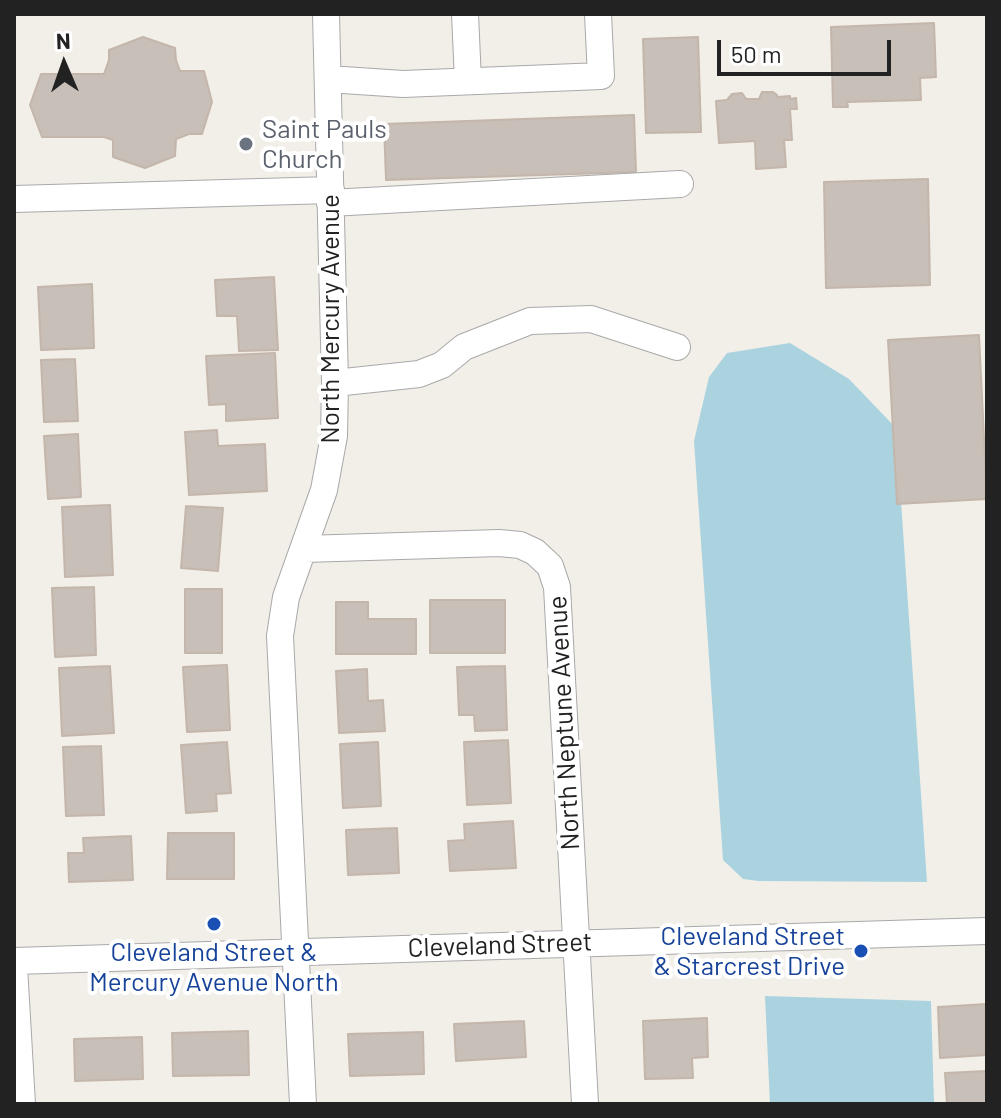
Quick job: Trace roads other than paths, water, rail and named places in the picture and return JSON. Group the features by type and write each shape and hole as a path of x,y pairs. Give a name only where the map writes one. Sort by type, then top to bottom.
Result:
{"street":[{"name":"North Mercury Avenue","path":"303,1104 280,636 286,597 324,490 334,436 326,14"},
{"path":"465,14 468,81"},
{"path":"328,79 403,84 601,76 598,14"},
{"path":"14,199 330,196 680,184"},
{"path":"335,383 419,374 442,365 464,347 530,321 591,319 677,347"},
{"name":"North Neptune Avenue","path":"304,549 499,543 520,545 535,552 550,566 557,587 577,943"},
{"name":"Cleveland Street","path":"14,963 295,951 987,931"},
{"path":"577,943 585,1104"},
{"path":"14,963 22,1104"}],"water":[{"path":"790,343 849,379 896,428 927,882 759,881 743,879 723,860 694,441 709,377 727,353"},
{"path":"765,996 931,1001 934,1104 770,1104"}],"place":[{"name":"Saint Pauls Church","path":"246,144"},
{"name":"Cleveland Street & Mercury Avenue North","path":"214,924"},
{"name":"Cleveland Street & Starcrest Drive","path":"861,951"}]}
